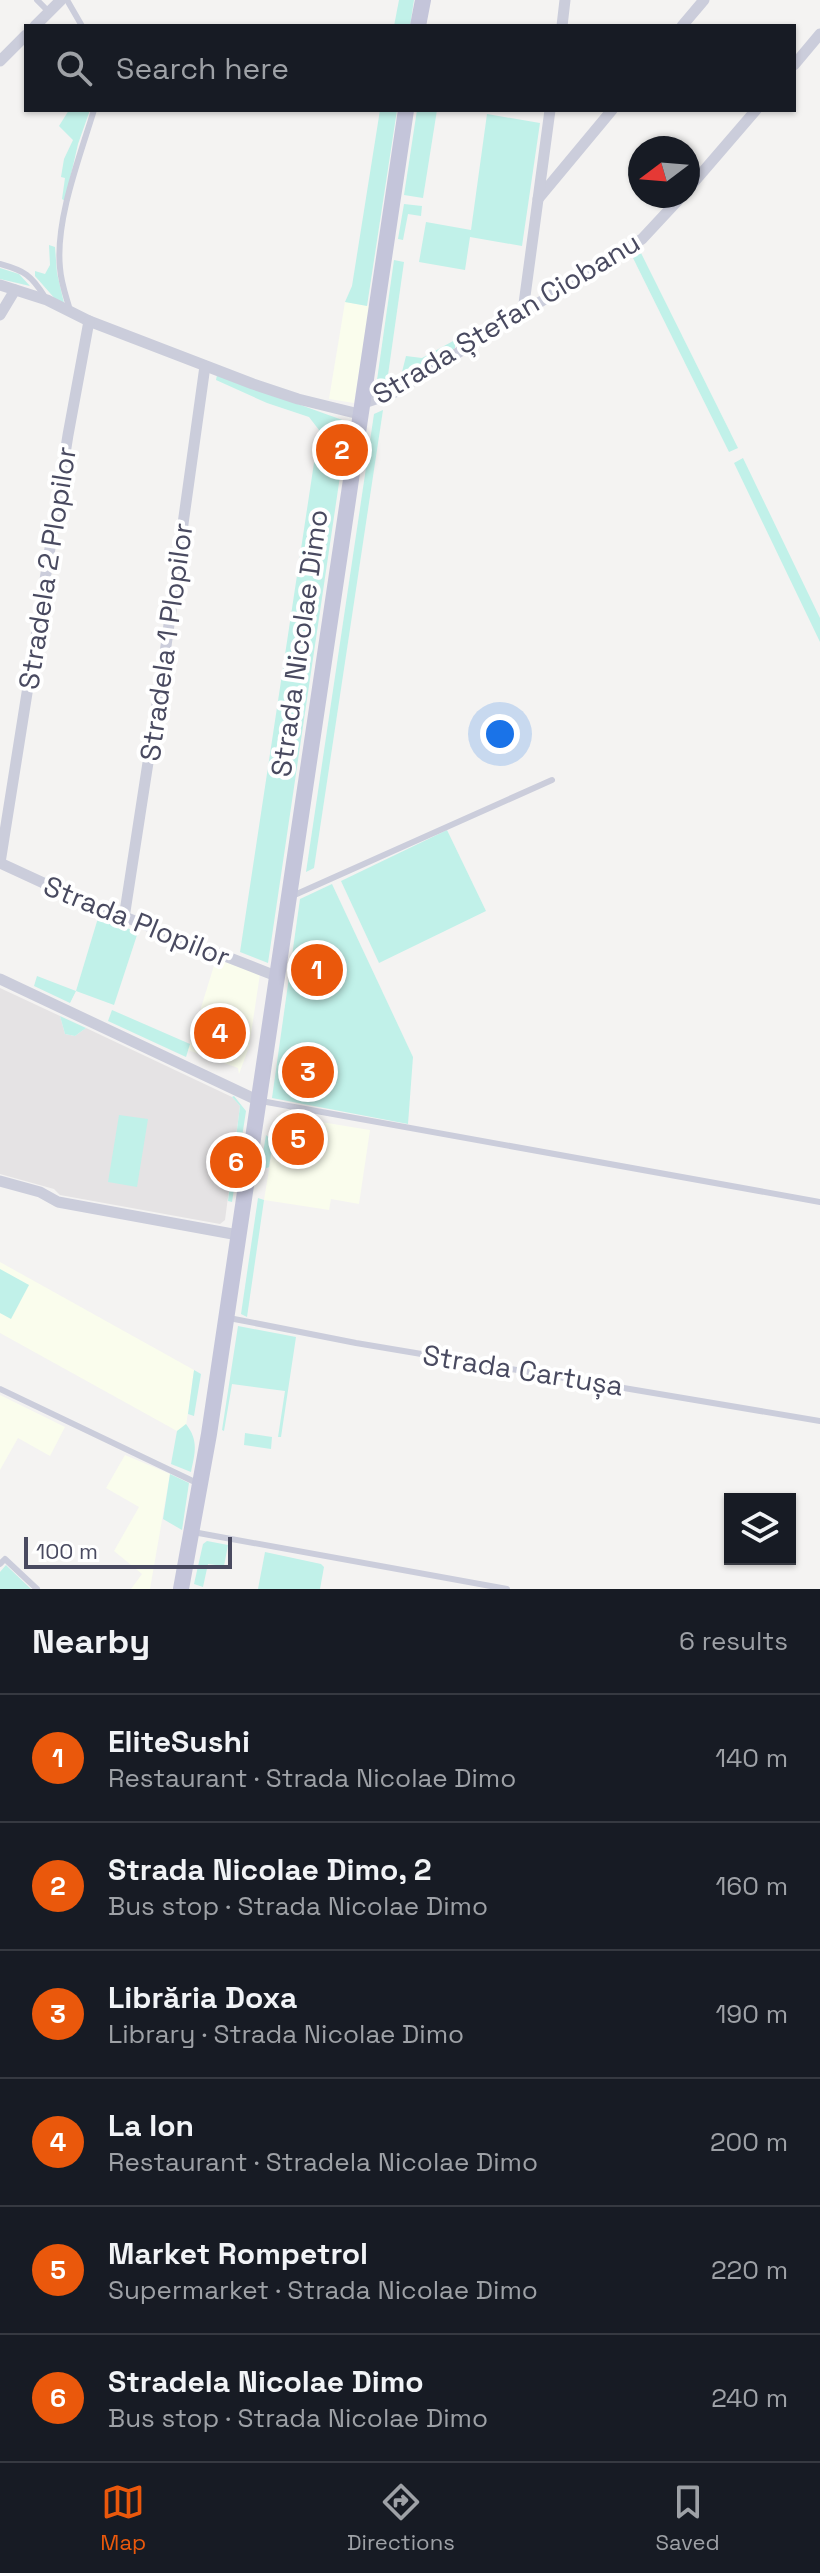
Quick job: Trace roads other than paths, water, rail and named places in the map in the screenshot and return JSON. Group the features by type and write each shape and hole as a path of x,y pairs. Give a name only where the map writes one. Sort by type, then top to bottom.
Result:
{"street":[{"path":"37,24 61,0"},
{"path":"418,24 423,0"},
{"path":"562,24 565,0"},
{"path":"684,24 704,0"},
{"path":"796,63 820,34"},
{"path":"0,61 24,37"},
{"name":"Strada Nicolae Dimo","path":"181,1589 201,1484 406,112"},
{"path":"523,311 550,112"},
{"path":"538,199 610,112"},
{"path":"700,175 754,112"},
{"name":"Strada Ștefan Ciobanu","path":"360,409 393,393 642,239 671,208"},
{"path":"0,285 47,300 89,321 298,399 360,409"},
{"path":"0,315 15,290"},
{"name":"Stradela 2 Plopilor","path":"0,863 65,448 89,321"},
{"name":"Stradela 1 Plopilor","path":"124,918 205,366"},
{"name":"Strada Plopilor","path":"0,863 124,918 276,976"},
{"path":"0,979 257,1100"},
{"path":"0,1181 40,1192 58,1202 238,1235"}],"lane":[{"path":"37,0 49,12"},
{"path":"67,0 81,24"},
{"path":"70,310 62,285 60,245 76,164 93,112"},
{"path":"0,264 32,277 47,300"},
{"path":"287,899 552,780"},
{"path":"257,1100 820,1202"},
{"name":"Strada Cartușa","path":"226,1318 356,1343 820,1421"},
{"path":"0,1389 201,1484"},
{"path":"193,1532 507,1589"},
{"path":"0,1564 7,1560 37,1589"}],"place":[{"name":"Strada Nicolae Dimo, 2","path":"342,450"},
{"name":"EliteSushi","path":"317,970"},
{"name":"La Ion","path":"220,1033"},
{"name":"Librăria Doxa","path":"308,1072"},
{"name":"Market Rompetrol","path":"298,1139"},
{"name":"Stradela Nicolae Dimo","path":"236,1162"}]}
